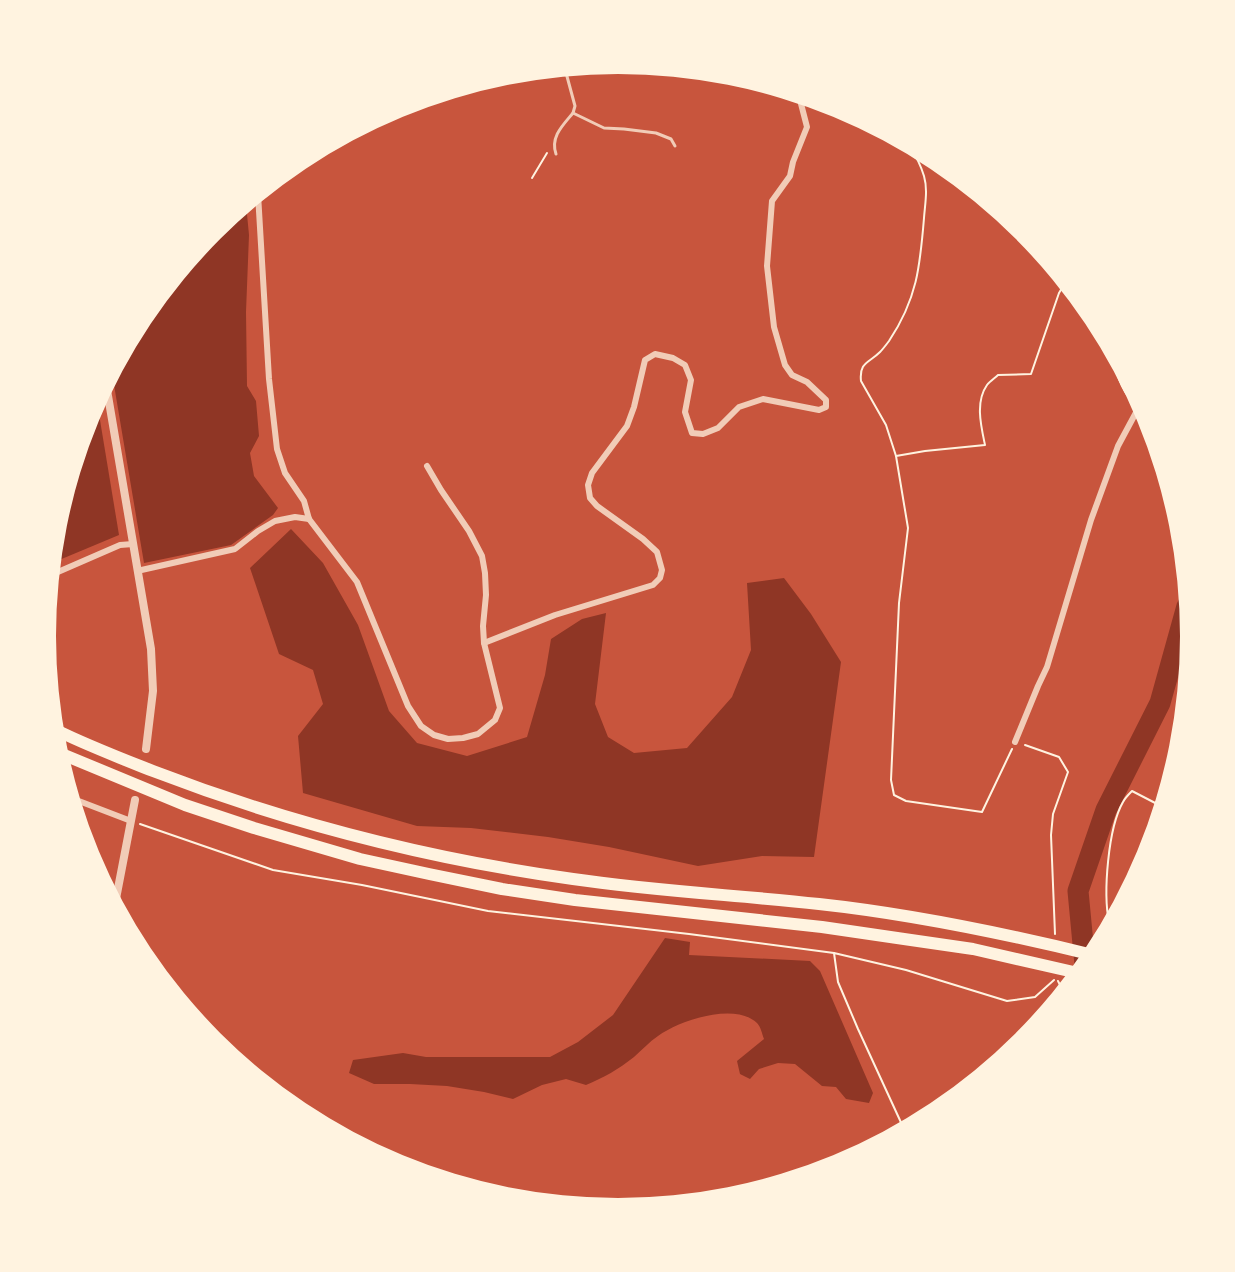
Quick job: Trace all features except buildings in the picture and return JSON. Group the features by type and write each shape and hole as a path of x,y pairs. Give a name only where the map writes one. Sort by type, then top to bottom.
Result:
{"highway":[{"path":"64,733 192,786 254,807 424,852 574,880 821,904 961,926 1082,952"},
{"path":"69,757 185,805 254,828 360,859 429,874 502,889 575,900 822,927 916,940 973,949 1068,971"}],"street":[{"path":"484,642 555,615 653,585 660,578 662,570 657,552 597,506 590,498 588,485 592,472 627,426 645,360 655,354 673,358 685,365 691,380 686,412 692,433 703,434 718,428 739,407 763,399 819,410 826,407 826,400 807,382 792,375 785,365 774,327 767,266 772,201 790,176 807,127 801,105"},
{"path":"259,204 269,379 278,449 285,473 304,501 309,519 357,582 408,706 421,726 434,735 448,739 463,738 478,734 495,720 501,708 484,642 485,573 482,556 469,531 427,466"},
{"path":"108,398 151,649 153,691 146,748"},
{"path":"1015,742 1047,667 1091,520 1114,456 1134,415"},
{"path":"138,571 235,549 275,521 295,517 309,519"},
{"path":"59,571 120,545 133,544"},
{"path":"117,892 135,800"},
{"path":"81,802 131,821"}],"lane":[{"path":"556,154 553,146 556,136 576,106 567,76"},
{"path":"573,112 604,128 656,133 671,139 675,146"}],"path":[{"path":"532,178 553,146"},
{"path":"916,160 927,189 922,250 916,282 909,306 900,324 880,353 863,367 861,374 861,381 886,425 896,456 908,528 899,603 891,780 894,795 906,801 982,812 1015,742 1059,757 1068,772 1053,814 1051,835 1055,937"},
{"path":"896,456 986,445 980,414 981,399 987,385 998,375 1031,375 1060,291"},
{"path":"1107,912 1110,848 1115,822 1123,801 1132,791 1154,802"},
{"path":"131,821 273,870 362,885 488,911 834,953 906,970 1007,1001 1035,997 1056,978 1059,983"},
{"path":"834,953 838,982 901,1121"}],"shaded area":[{"path":"247,213 249,235 246,312 247,386 256,401 259,436 250,453 254,476 278,508 273,515 231,545 144,563 114,385 150,324 172,294 195,265"},
{"path":"100,417 119,535 61,559 75,491 85,455"},
{"path":"291,529 323,563 358,625 389,711 417,743 467,756 527,737 545,675 551,639 582,619 606,613 595,704 608,737 634,753 687,748 732,697 751,650 747,583 784,578 811,614 841,662 814,857 762,856 698,866 548,837 471,828 417,826 303,793 298,736 323,704 313,670 279,654 250,568"},
{"path":"665,938 690,942 689,955 810,961 820,971 873,1093 869,1103 846,1099 836,1087 822,1086 795,1064 778,1063 759,1069 750,1079 740,1074 737,1061 764,1039 757,1023 735,1014 708,1016 680,1024 655,1038 617,1069 586,1085 566,1079 542,1085 513,1099 447,1086 374,1084 349,1073 353,1060 403,1053 426,1057 550,1057 578,1042 613,1015"}],"waterway":[{"path":"1084,950 1078,891 1106,810 1160,703 1180,632"}]}
